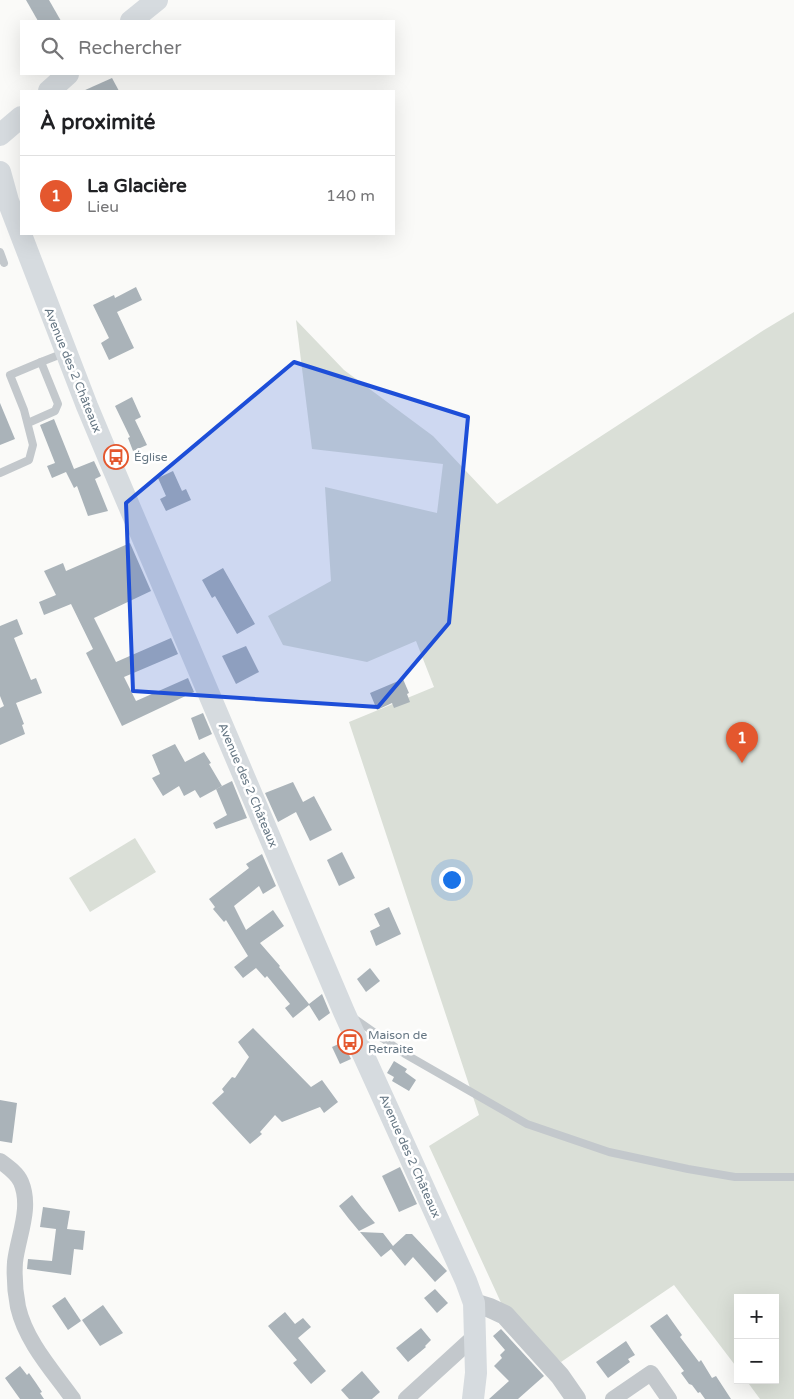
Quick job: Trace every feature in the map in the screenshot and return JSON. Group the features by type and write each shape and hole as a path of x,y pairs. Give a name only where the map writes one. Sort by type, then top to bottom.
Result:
{"main road":[{"path":"132,20 157,0"},
{"path":"50,90 67,75"},
{"path":"0,135 20,118"},
{"name":"Avenue des 2 Châteaux","path":"0,172 4,203 87,406 344,1012 462,1272 474,1304 476,1373 473,1399"}],"street":[{"path":"0,1161 14,1171 21,1182 25,1197 25,1212 15,1260 14,1282 23,1324 33,1342 73,1399"},
{"path":"474,1304 490,1308 505,1315 560,1376 576,1399"},
{"path":"406,1399 475,1336"},
{"path":"613,1399 651,1373 669,1399"}],"lane":[{"path":"0,252 4,263"},
{"path":"0,473 30,460 33,445 24,410 10,375 66,352"},
{"path":"28,423 55,411 58,404 41,362"},
{"path":"344,1012 405,1054 527,1124 609,1152 688,1169 735,1177 794,1177"}],"highlighted area":[{"path":"294,362 468,417 449,623 378,707 133,691 126,503"}],"shaded area":[{"path":"794,312 794,1399 760,1399 749,1384 779,1384 779,1294 734,1294 734,1364 674,1285 561,1362 503,1307 429,1146 479,1115 349,722 434,687 416,641 367,662 283,645 268,616 331,581 325,487 437,513 443,464 312,449 296,320 344,370 433,436 497,504"},
{"path":"135,838 156,872 90,912 69,878"}],"building":[{"path":"26,0 49,0 60,20 37,20"},
{"path":"112,78 118,90 85,90"},
{"path":"136,287 142,300 117,312 134,348 109,360 101,343 109,338 93,305 114,295 115,298"},
{"path":"132,397 141,417 135,420 147,445 133,451 128,438 130,437 115,406"},
{"path":"0,403 15,439 0,445"},
{"path":"54,419 74,469 94,461 101,476 95,479 108,511 88,516 77,486 74,488 66,472 52,478 47,466 55,463 40,425"},
{"path":"173,471 182,491 186,489 191,500 166,511 160,499 166,496 158,478"},
{"path":"130,543 151,591 94,618 116,662 171,638 178,654 124,677 136,701 188,678 194,692 122,726 86,653 93,649 71,604 44,615 39,602 56,595 44,571 63,563 66,571"},
{"path":"223,568 255,624 237,634 215,596 212,598 202,580"},
{"path":"17,619 23,634 14,638 31,680 36,678 42,693 16,703 24,724 22,725 25,734 0,745 0,708 4,706 0,696 0,626"},
{"path":"246,646 259,672 236,684 222,656"},
{"path":"403,679 409,693 407,694 410,702 394,708 392,703 377,710 370,693"},
{"path":"203,713 212,734 199,740 191,718"},
{"path":"175,744 185,762 204,752 222,786 200,798 195,790 184,796 179,786 163,796 152,778 160,774 152,755"},
{"path":"232,781 247,818 216,829 213,823 227,815 216,789"},
{"path":"293,782 303,802 314,796 332,830 310,841 296,812 278,822 265,793"},
{"path":"342,852 355,878 339,886 327,860"},
{"path":"262,854 276,886 263,894 259,886 234,906 246,930 273,910 284,926 260,943 309,1004 322,994 330,1013 319,1021 309,1005 293,1018 285,1008 290,1004 267,976 265,978 256,968 243,978 234,967 248,956 226,920 224,922 213,909 215,907 209,899 249,868 246,864"},
{"path":"389,907 401,934 376,946 370,931 380,926 374,914"},
{"path":"370,968 380,981 366,992 357,979"},
{"path":"253,1028 311,1087 322,1080 338,1102 324,1113 320,1107 282,1122 275,1115 260,1132 262,1134 250,1144 212,1103 224,1092 222,1089 232,1077 235,1078 249,1057 238,1042"},
{"path":"343,1042 351,1059 340,1064 332,1047"},
{"path":"394,1061 407,1069 405,1072 416,1080 409,1091 392,1081 394,1077 387,1073"},
{"path":"0,1100 17,1103 12,1143 0,1141"},
{"path":"400,1167 417,1204 399,1212 382,1176"},
{"path":"352,1195 375,1223 359,1231 339,1206"},
{"path":"43,1207 70,1211 67,1229 85,1231 83,1250 74,1249 71,1275 27,1269 28,1259 52,1261 56,1229 40,1227"},
{"path":"360,1232 383,1233 393,1246 406,1234 412,1234 447,1271 435,1282 413,1257 405,1266 391,1249 381,1257"},
{"path":"435,1289 448,1303 437,1313 424,1298"},
{"path":"65,1297 81,1321 68,1330 52,1306"},
{"path":"103,1305 123,1333 100,1346 82,1320"},
{"path":"285,1312 295,1324 303,1318 311,1327 298,1338 326,1371 311,1384 293,1363 297,1360 268,1326"},
{"path":"667,1314 682,1335 680,1337 699,1362 701,1360 712,1378 716,1376 731,1399 705,1399 700,1392 698,1393 689,1384 681,1373 684,1371 650,1326"},
{"path":"421,1328 431,1340 426,1347 408,1362 396,1348"},
{"path":"501,1329 544,1376 518,1399 489,1399 509,1381 494,1366 502,1358 500,1355 505,1350 493,1336"},
{"path":"626,1341 635,1355 628,1359 630,1362 608,1378 596,1362"},
{"path":"20,1366 27,1375 29,1373 42,1392 40,1393 44,1399 20,1399 5,1378"},
{"path":"362,1371 380,1392 372,1399 349,1399 341,1390"}],"place":[{"name":"Église","path":"116,457"},
{"name":"La Glacière","path":"742,763"},
{"name":"Maison de Retraite","path":"350,1042"}]}
